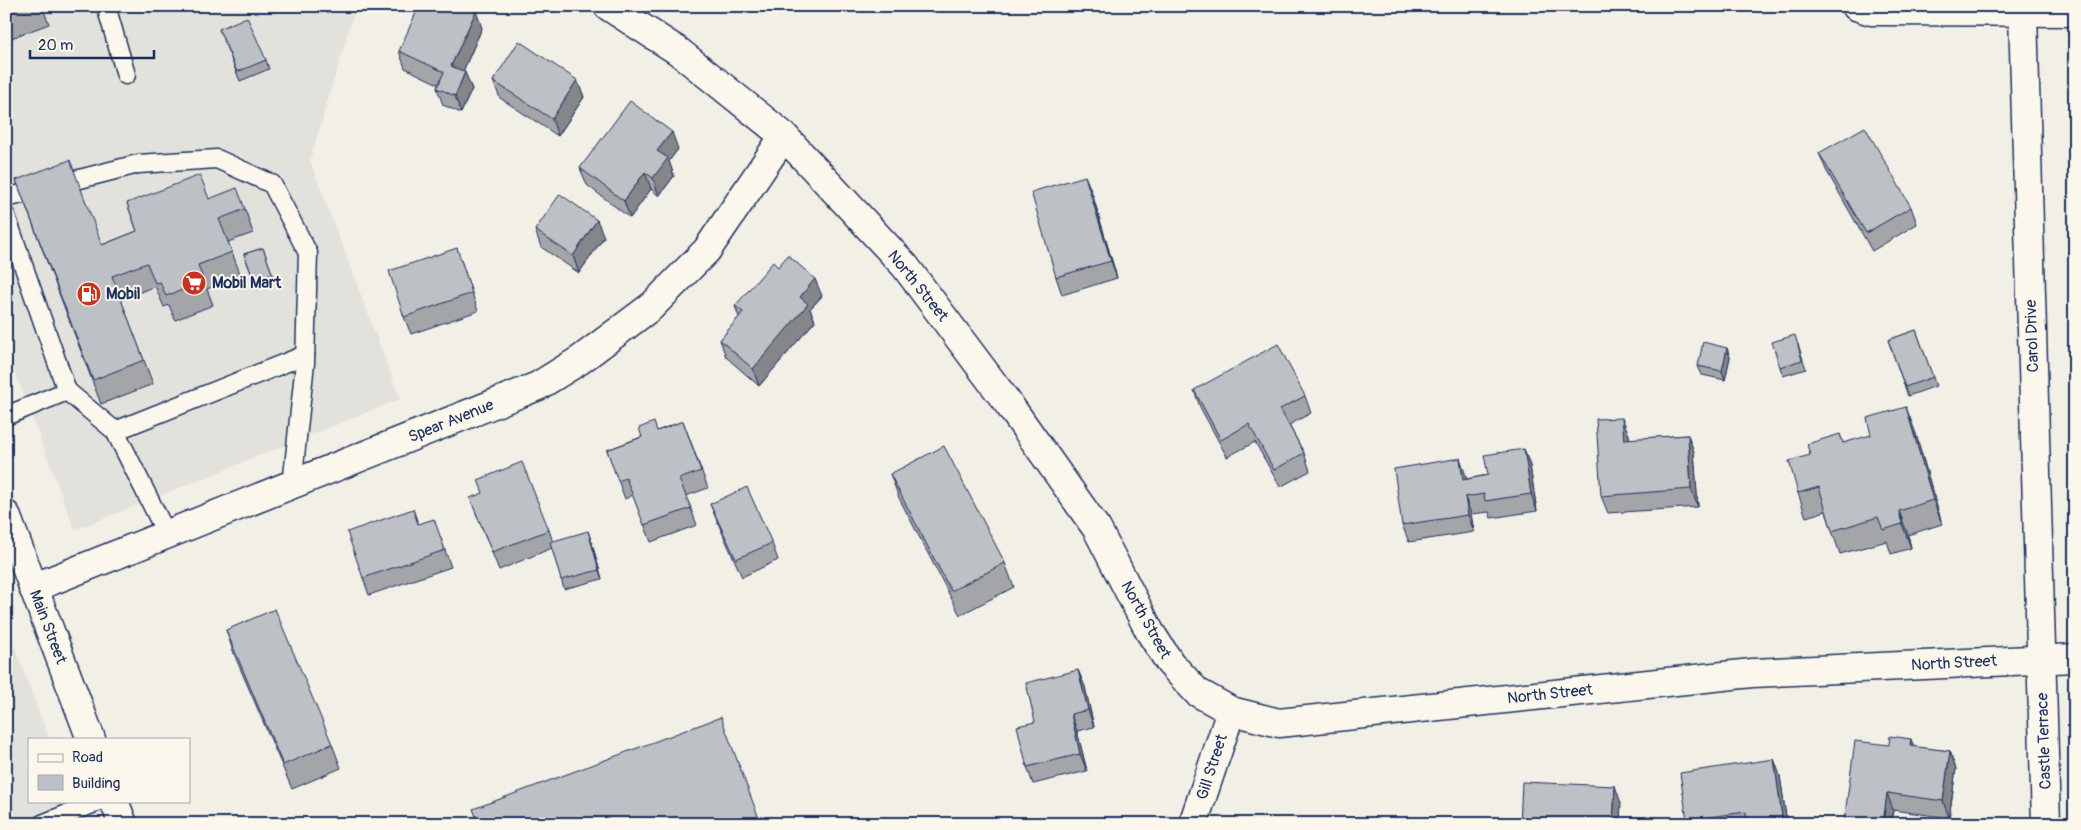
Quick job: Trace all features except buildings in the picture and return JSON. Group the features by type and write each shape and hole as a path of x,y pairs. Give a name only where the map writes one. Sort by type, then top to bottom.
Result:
{"street":[{"name":"North Street","path":"608,6 678,51 738,97 784,136 905,266 1010,406 1096,529 1150,632 1170,663 1197,692 1231,711 1279,723 1752,673 2075,658"},
{"path":"1856,6 1871,11 2075,12"},
{"name":"Carol Drive","path":"2023,13 2042,659"},
{"name":"Spear Avenue","path":"34,588 538,386 580,360 652,306 707,250 784,136"},
{"name":"Main Street","path":"6,515 91,738"},
{"name":"Castle Terrace","path":"2042,659 2046,824"},
{"name":"Gill Street","path":"1193,824 1231,711"},
{"path":"114,802 123,824"}],"lane":[{"path":"106,6 126,75"},
{"path":"6,198 138,164 218,159 272,184 308,253 306,355 292,485"},
{"path":"6,216 67,391 115,431 167,535"},
{"path":"115,431 306,355"},
{"path":"6,416 67,391"},
{"path":"42,824 97,802"}],"shaded area":[{"path":"6,6 356,6 310,160 400,399 75,530 6,349"},
{"path":"6,624 49,738 28,738 28,802 73,802 81,824 6,824"}],"place":[{"name":"Mobil Mart","path":"194,283"},
{"name":"Mobil","path":"89,294"}]}
